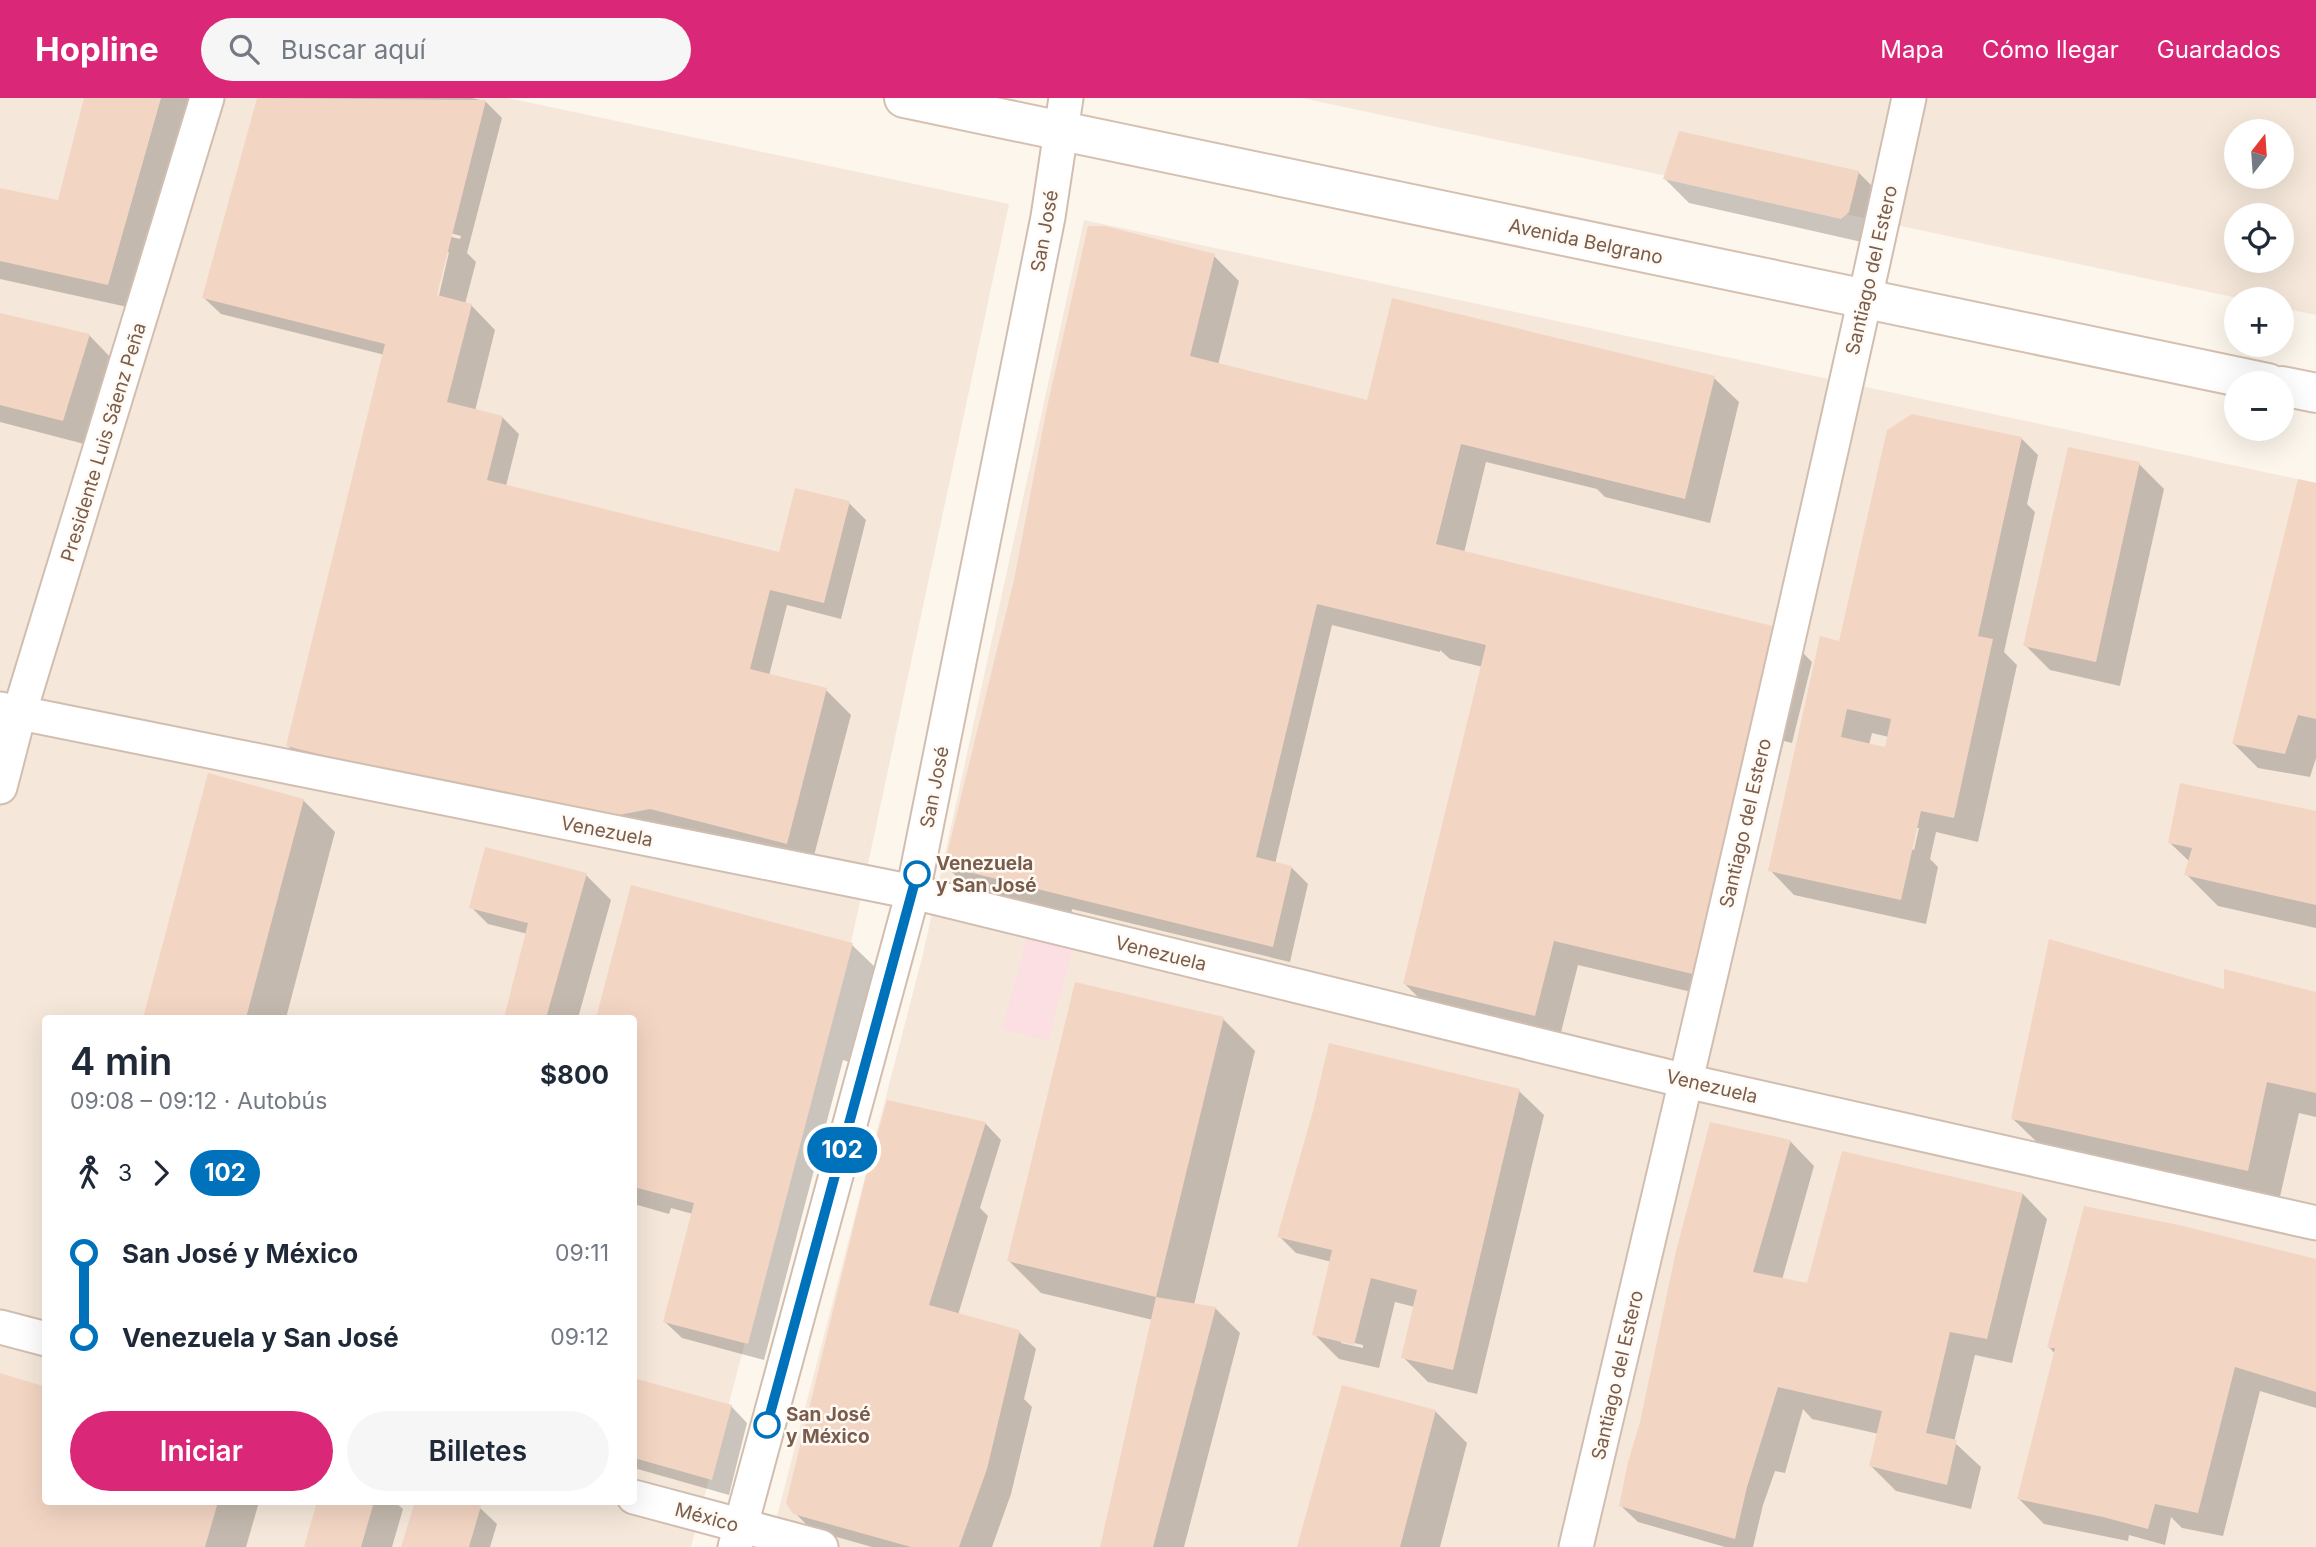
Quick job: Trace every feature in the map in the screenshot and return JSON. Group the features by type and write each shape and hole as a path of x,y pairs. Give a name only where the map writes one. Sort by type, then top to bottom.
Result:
{"main road":[{"name":"Avenida Belgrano","path":"904,98 1063,115 1865,299 2224,374"},
{"path":"2294,388 2316,393"}],"street":[{"name":"Presidente Luis Sáenz Peña","path":"0,787 10,712 207,98"},
{"name":"Santiago del Estero","path":"1576,1547 1686,1081 1909,98"},
{"name":"San José","path":"738,1536 913,892 1045,231 1063,115"},
{"name":"Venezuela","path":"10,712 913,892 1686,1081 2316,1223"},
{"path":"0,1327 42,1338"},
{"name":"México","path":"637,1498 738,1536 821,1547"}],"shaded area":[{"path":"0,98 508,98 1009,204 853,934 691,1547 0,1547"},
{"path":"1302,98 2316,98 2316,315 2294,310 2294,287 2224,287 2224,295"},
{"path":"1084,220 2316,483 2316,1547 769,1547 923,954"},
{"path":"1027,937 1073,949 1048,1041 1002,1029"}],"building":[{"path":"84,98 161,98 108,285 0,261 0,188 58,200"},
{"path":"257,98 486,100 437,295 472,304 447,402 503,416 487,480 779,552 795,488 850,501 824,603 770,590 750,669 827,688 787,844 650,809 588,821 286,746 385,344 202,298"},
{"path":"1679,131 1859,171 1849,212 1841,219 1663,179"},
{"path":"1088,226 1105,226 1215,254 1190,356 1367,400 1392,298 1715,376 1685,499 1461,444 1436,544 1781,628 1697,975 1554,941 1535,1016 1403,984 1486,645 1317,604 1256,857 1292,866 1273,947 944,866 1014,580 1046,412"},
{"path":"0,313 90,334 63,421 0,405"},
{"path":"1912,414 2022,437 1978,636 1993,639 1954,818 1921,811 1901,900 1768,871 1820,636 1839,641 1887,430","holes":["1847,709 1891,719 1885,747 1841,737"]},
{"path":"2068,447 2140,462 2096,662 2023,646"},
{"path":"2298,479 2316,483 2316,719 2298,715 2285,754 2232,744"},
{"path":"208,773 304,799 247,1015 144,1015"},
{"path":"2180,783 2316,811 2316,905 2184,875 2192,848 2168,843"},
{"path":"485,847 587,873 547,1015 505,1015 528,923 469,908"},
{"path":"631,885 853,943 748,1344 663,1322 694,1203 637,1188 637,1015 597,1015"},
{"path":"2049,939 2224,989 2224,969 2316,992 2316,1093 2267,1082 2248,1171 2011,1119"},
{"path":"1075,982 1224,1017 1156,1297 1007,1261"},
{"path":"1329,1043 1520,1089 1453,1370 1401,1358 1417,1290 1371,1278 1354,1345 1312,1335 1332,1250 1277,1237 1313,1111"},
{"path":"887,1100 986,1122 929,1305 1020,1330 987,1469 959,1547 911,1547 793,1514 786,1503 868,1167"},
{"path":"1710,1122 1791,1140 1753,1272 1807,1283 1842,1151 2023,1193 1987,1339 1950,1332 1926,1433 1957,1440 1947,1485 1869,1466 1882,1411 1778,1387 1747,1487 1735,1539 1619,1506 1640,1422 1676,1251"},
{"path":"2084,1206 2179,1225 2316,1259 2316,1392 2235,1367 2198,1513 2155,1504 2148,1529 2017,1499 2055,1348 2047,1348"},
{"path":"1156,1297 1216,1307 1153,1547 1100,1547"},
{"path":"0,1373 42,1386 42,1505 217,1505 205,1547 0,1547"},
{"path":"637,1379 732,1405 712,1480 637,1459"},
{"path":"1342,1385 1436,1410 1400,1547 1297,1547"},
{"path":"316,1505 373,1505 361,1547 304,1547"},
{"path":"414,1505 481,1506 469,1547 401,1547"}],"bus line":[{"name":"102","path":"767,1425 917,874"}],"place":[{"name":"Venezuela y San José","path":"917,874"},
{"name":"San José y México","path":"767,1425"}]}
